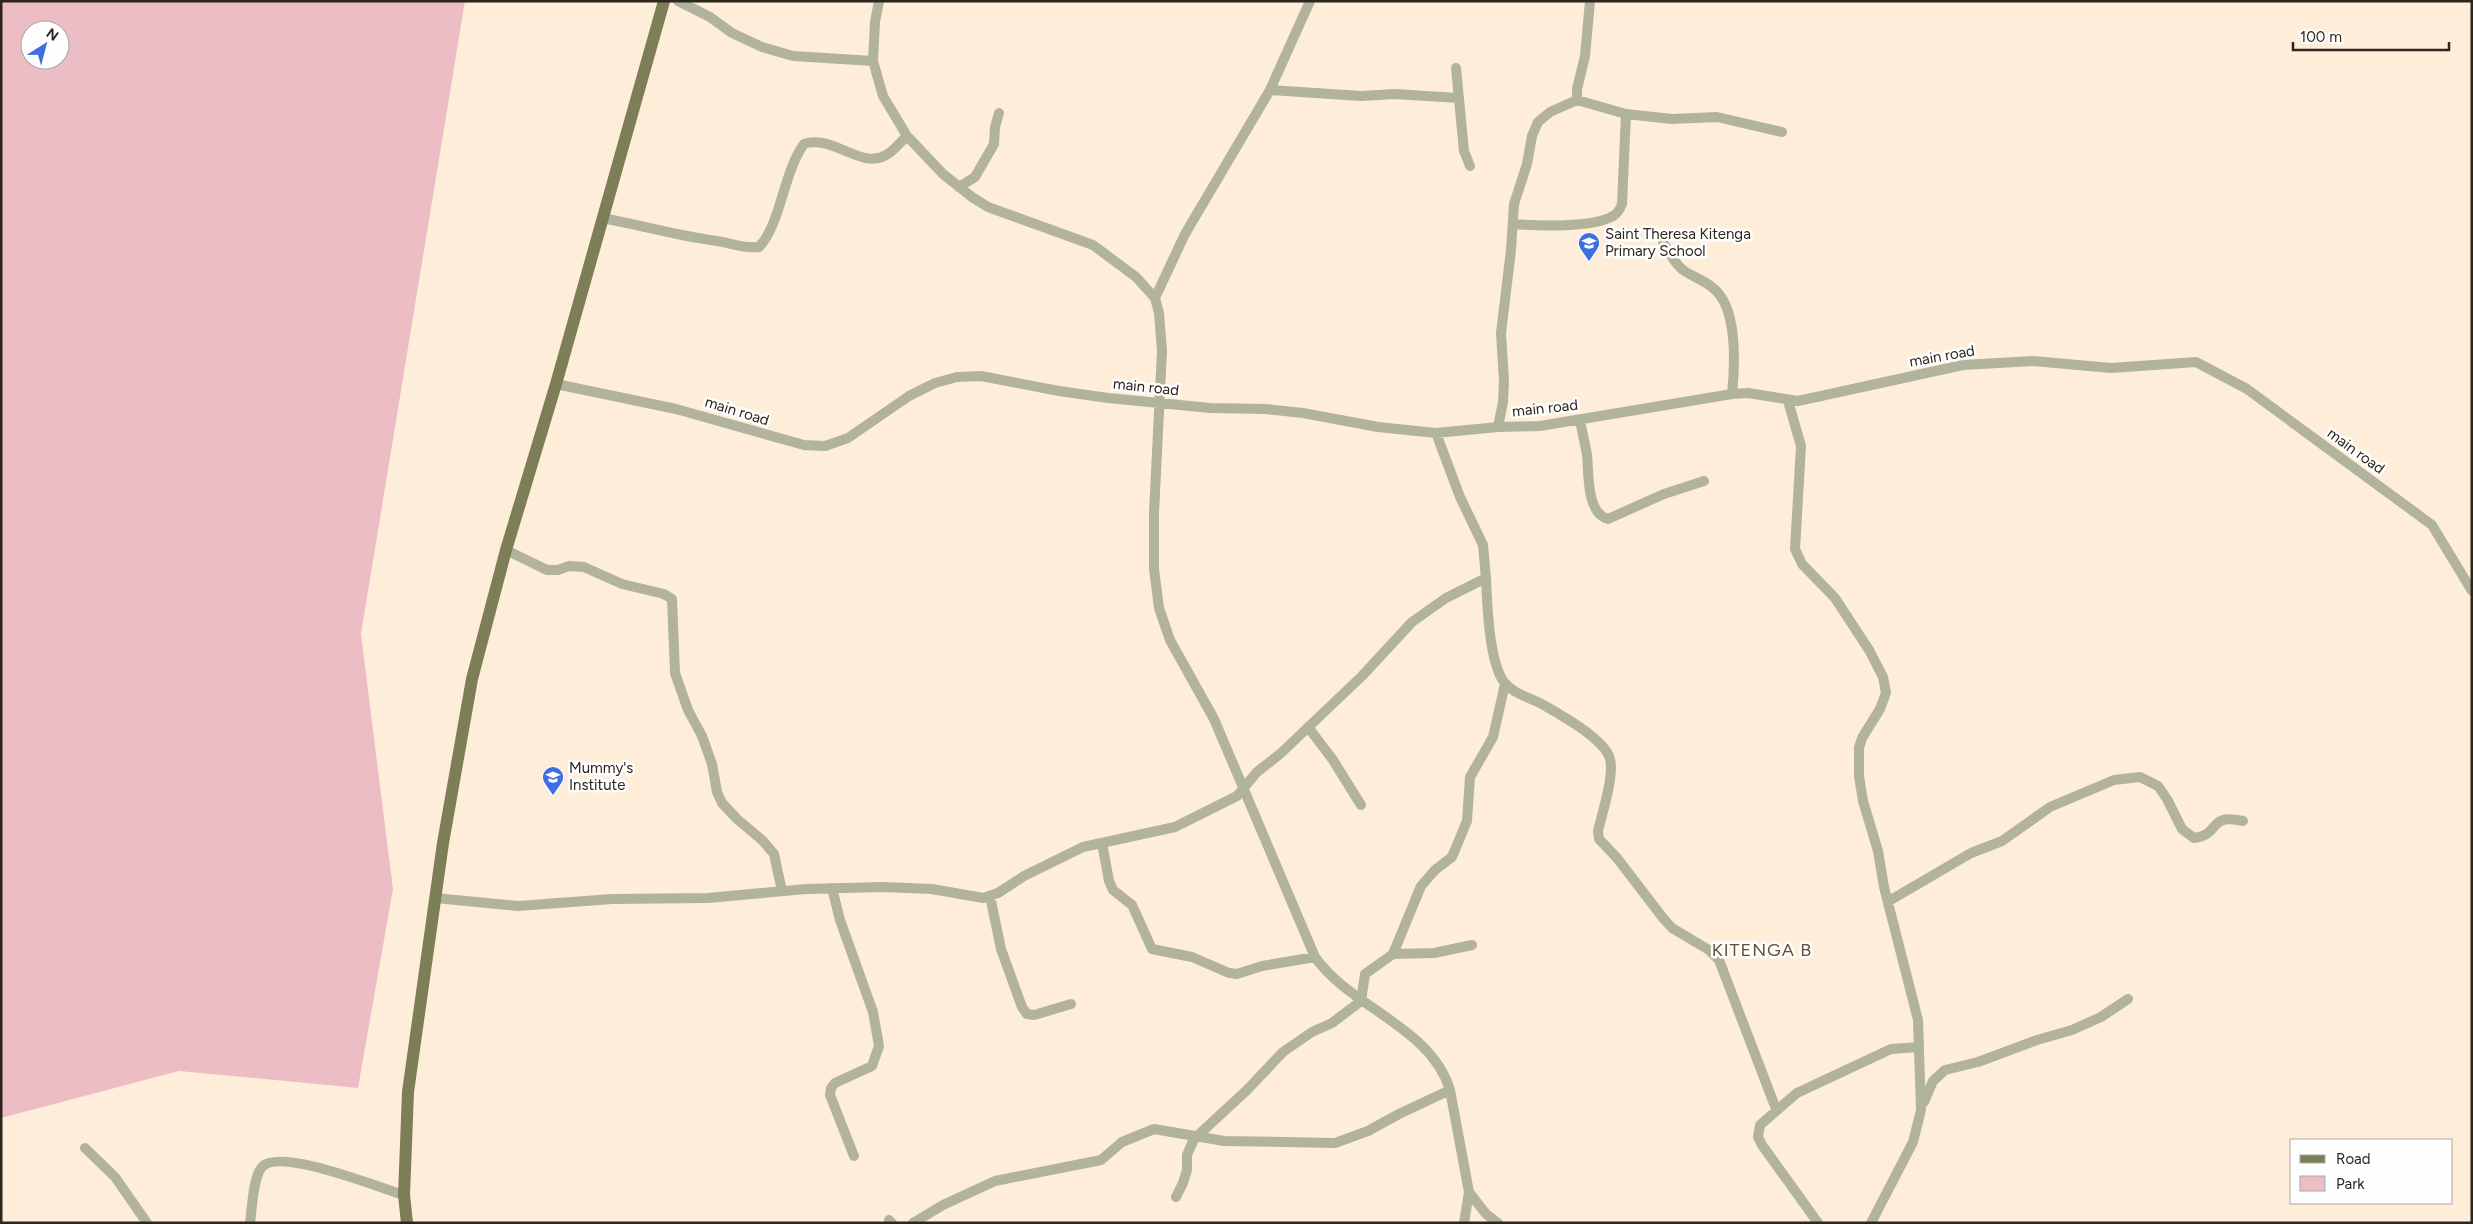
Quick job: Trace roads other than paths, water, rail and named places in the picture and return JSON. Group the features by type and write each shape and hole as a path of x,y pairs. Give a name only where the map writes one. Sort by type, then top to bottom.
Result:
{"main road":[{"path":"407,1223 404,1196 408,1092 435,898 472,679 506,550 556,384 664,1"}],"street":[{"path":"678,1 710,18 732,33 762,47 792,56 812,59 873,61"},
{"path":"879,1 875,22 873,61 883,96 907,136 959,187 988,207 1094,245 1136,277 1156,298 1160,313 1162,351 1162,387 1159,403 1154,522 1154,569 1158,608 1170,640 1214,719 1315,957 1327,974 1424,1047 1446,1076 1470,1192 1464,1223"},
{"path":"1156,298 1185,234 1270,90 1310,1"},
{"path":"1577,100 1577,89 1585,56 1590,1"},
{"path":"1456,68 1464,151 1470,166"},
{"path":"1270,90 1361,96 1395,94 1458,98"},
{"path":"1498,427 1503,402 1504,381 1501,333 1514,224 1514,204 1527,164 1532,136 1538,122 1550,112 1577,100 1626,114 1672,119 1717,117 1782,132"},
{"path":"959,187 976,177 994,144 995,126 999,113"},
{"path":"1514,224 1570,224 1602,221 1614,216 1622,204 1626,114"},
{"path":"602,218 697,240 718,241 751,248 759,247 769,234 790,171 804,144 814,140 870,159 887,155 907,136"},
{"path":"1663,242 1672,259 1682,269 1713,287 1723,297 1728,310 1734,352 1732,394"},
{"name":"main road","path":"556,384 676,409 804,445 825,446 848,438 909,396 935,383 957,376 981,376 1060,392 1159,403 1210,408 1276,410 1378,427 1436,433 1498,427 1540,426 1732,394 1748,393 1798,402 1963,365 2033,361 2111,368 2196,362 2247,389 2432,525 2472,591"},
{"path":"1788,401 1802,446 1795,549 1802,564 1835,598 1869,650 1883,677 1886,693 1880,709 1862,738 1859,748 1860,776 1864,801 1878,851 1884,886 1915,1002 1919,1026 1921,1110"},
{"path":"1580,420 1591,495 1596,509 1603,518 1608,519 1664,494 1704,481"},
{"path":"1436,433 1460,497 1483,545 1490,632 1500,675 1505,684 1564,717 1598,743 1609,756 1611,768 1598,830 1599,839 1617,858 1672,928 1709,950 1719,960 1776,1110"},
{"path":"506,550 547,570 558,570 569,566 584,567 622,584 664,594 672,599 674,672 688,710 702,736 712,764 717,792 722,803 737,819 763,841 774,854 782,892"},
{"path":"435,898 518,906 612,900 727,897 832,888 932,889 975,897 990,896 1070,852 1175,827 1225,804 1237,796 1257,772 1362,676 1412,622 1446,598 1486,578"},
{"path":"1176,1197 1188,1170 1187,1155 1189,1147 1199,1135 1247,1090 1283,1052 1305,1037 1332,1023 1361,1001 1365,974 1393,954 1421,886 1435,870 1452,857 1467,821 1470,777 1493,737 1505,684"},
{"path":"1308,727 1333,760 1361,805"},
{"path":"1888,901 1971,853 2002,841 2044,810 2069,797 2114,780 2140,778 2158,786 2167,799 2182,829 2194,838 2202,838 2221,820 2227,818 2243,821"},
{"path":"1102,843 1113,890 1132,905 1152,949 1192,956 1229,973 1237,974 1262,966 1315,957"},
{"path":"832,888 840,920 873,1012 879,1046 877,1057 872,1066 835,1083 831,1088 830,1095 854,1156"},
{"path":"990,896 1001,949 1011,982 1027,1014 1034,1015 1071,1004"},
{"path":"1393,954 1434,953 1472,945"},
{"path":"1871,1223 1913,1142 1921,1110 1933,1081 1945,1070 1978,1062 2037,1040 2072,1030 2101,1017 2128,999"},
{"path":"1818,1223 1758,1137 1760,1125 1797,1093 1891,1049 1919,1047"},
{"path":"913,1223 943,1205 995,1181 1101,1160 1122,1142 1154,1129 1224,1140 1335,1143 1368,1131 1450,1090"},
{"path":"85,1148 115,1177 147,1223"},
{"path":"250,1223 258,1174 267,1163 277,1161 324,1169 404,1196"},
{"path":"1470,1192 1486,1214 1498,1223"}],"place":[{"name":"Saint Theresa Kitenga Primary School","path":"1589,262"},
{"name":"Mummy's Institute","path":"553,796"}],"district":[{"name":"KITENGA B","path":"1762,950"}]}
